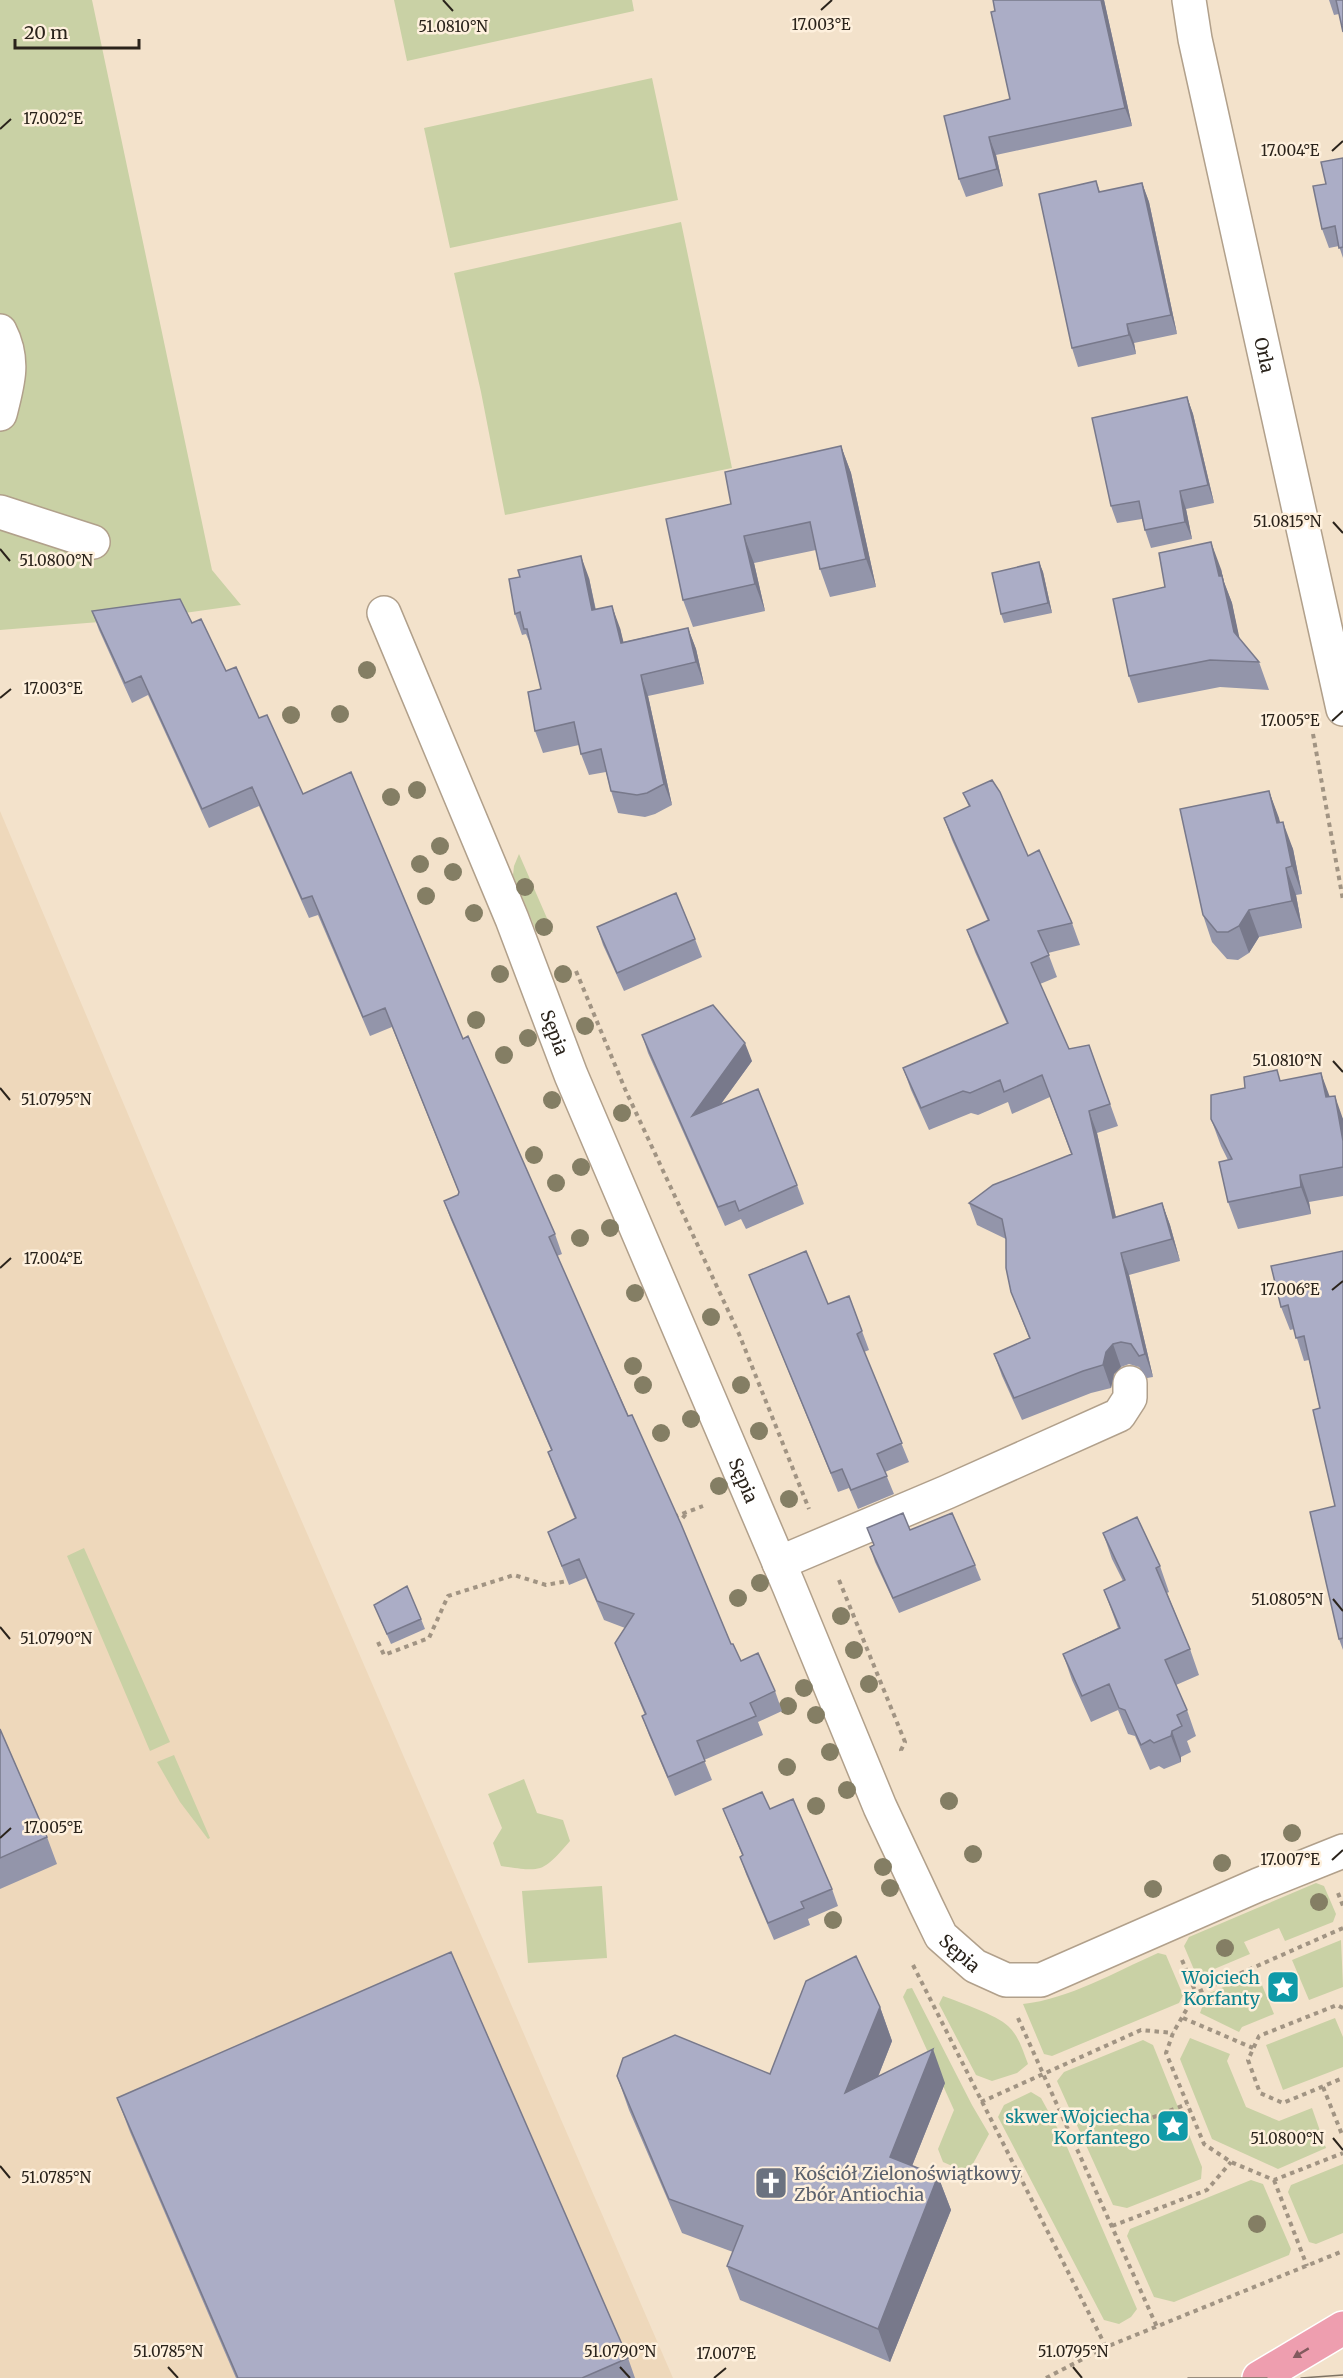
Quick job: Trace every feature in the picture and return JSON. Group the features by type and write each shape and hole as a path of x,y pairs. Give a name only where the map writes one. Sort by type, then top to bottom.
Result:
{"main road":[{"path":"1259,2378 1343,2328"}],"street":[{"name":"Orla","path":"1189,0 1195,39 1343,709"},
{"path":"0,331 7,344 10,377 0,414"},
{"path":"0,512 93,542"},
{"name":"Sępia","path":"384,613 512,918 572,1075 880,1807 941,1936 975,1966 1006,1980 1041,1980 1258,1885 1343,1851"},
{"path":"779,1563 1119,1415 1130,1398 1130,1383"}],"path":[{"path":"573,965 625,1089 739,1334 905,1742 901,1750 905,1760"},
{"path":"670,1519 704,1506"},
{"path":"669,1529 680,1524 686,1514"},
{"path":"378,1642 384,1655 429,1638 448,1596 514,1575 546,1585 567,1581"},
{"path":"1343,1928 1196,1993 1173,2033 1166,2053 1204,2144 1231,2162 1274,2180 1343,2153"},
{"path":"910,1960 1106,2347"},
{"path":"1006,1980 1013,2007 1157,2327"},
{"path":"1343,2008 1337,2006 1259,2036 1248,2060 1260,2093 1283,2103 1343,2078"},
{"path":"1183,2018 1253,2048"},
{"path":"981,2102 1141,2030 1173,2033"},
{"path":"1323,2087 1343,2137"},
{"path":"1136,2124 1187,2104"},
{"path":"1112,2226 1207,2190 1231,2162"},
{"path":"1274,2180 1307,2267"},
{"path":"1046,2378 1106,2347 1343,2251"}],"shaded area":[{"path":"0,811 228,1351 673,2378 0,2378"}],"green space":[{"path":"0,0 92,0 212,570 241,605 149,618 0,630"},
{"path":"394,0 632,0 634,11 407,61"},
{"path":"652,78 678,200 450,248 424,128"},
{"path":"681,222 732,468 505,515 481,392 454,273"},
{"path":"519,854 553,932 537,933 513,875"},
{"path":"84,1548 170,1742 150,1751 67,1556"},
{"path":"174,1755 210,1838 208,1839 180,1802 157,1762"},
{"path":"524,1779 537,1813 563,1820 570,1841 547,1865 541,1868 501,1866 493,1843 502,1828 488,1794"},
{"path":"1316,1883 1324,1886 1336,1914 1333,1922 1285,1941 1279,1928 1244,1942 1250,1954 1200,1975 1195,1972 1184,1946 1189,1937"},
{"path":"602,1886 607,1958 528,1963 522,1891"},
{"path":"1341,1940 1343,1987 1309,2000 1292,1960"},
{"path":"1158,1953 1166,1955 1183,1995 1179,2003 1052,2056 1044,2054 1023,2004 1075,1991"},
{"path":"1257,1973 1274,2014 1242,2027 1239,2032 1200,2013 1207,1994"},
{"path":"912,1988 989,2134 968,2173 943,2162 938,2149 954,2110 903,1997 907,1989"},
{"path":"943,1996 987,2013 1008,2026 1018,2039 1028,2064 1017,2073 992,2081 976,2075 939,2004"},
{"path":"1335,2018 1343,2037 1343,2067 1283,2090 1266,2045"},
{"path":"1190,2038 1230,2054 1227,2061 1246,2107 1279,2121 1312,2108 1326,2148 1278,2169 1212,2139 1180,2059"},
{"path":"1143,2040 1153,2045 1202,2167 1201,2179 1127,2208 1113,2205 1057,2081 1064,2072"},
{"path":"1031,2092 1041,2098 1064,2140 1137,2309 1131,2317 1119,2324 1104,2320 998,2117 1004,2105"},
{"path":"1343,2164 1343,2233 1316,2244 1309,2242 1288,2192 1291,2185"},
{"path":"1251,2180 1263,2184 1291,2249 1289,2255 1174,2302 1154,2297 1127,2236 1130,2229"}],"building":[{"path":"993,0 1101,0 1125,108 989,137 997,169 959,179 944,116 1010,99 991,12 995,11"},
{"path":"1336,0 1343,0 1343,32"},
{"path":"1343,158 1343,247 1339,248 1335,226 1322,229 1313,186 1326,184 1321,162"},
{"path":"1096,181 1099,192 1142,183 1171,315 1127,324 1129,335 1072,348 1039,194"},
{"path":"1187,397 1208,485 1180,491 1185,522 1145,530 1139,501 1111,506 1092,418"},
{"path":"841,446 866,559 820,569 810,522 744,536 755,584 683,600 666,519 731,504 725,472"},
{"path":"1211,542 1219,576 1222,576 1234,632 1259,662 1210,660 1129,676 1113,599 1165,587 1159,553"},
{"path":"581,556 592,610 612,606 621,643 688,628 696,662 641,675 664,784 647,793 637,795 611,791 601,749 581,754 574,722 535,731 528,692 541,689 527,629 524,629 520,612 515,614 509,579 520,577 518,570"},
{"path":"1039,562 1048,603 1001,614 992,573"},
{"path":"180,599 192,623 201,619 226,671 236,667 259,718 267,715 303,794 351,772 463,1039 468,1036 555,1234 549,1237 628,1416 632,1415 681,1524 731,1644 741,1661 758,1653 775,1691 750,1703 756,1716 697,1741 705,1761 668,1777 642,1716 646,1714 615,1643 634,1614 597,1601 579,1559 562,1566 548,1532 576,1518 548,1452 552,1450 444,1201 458,1195 459,1192 385,1008 363,1017 312,896 302,899 252,787 202,809 141,676 125,683 92,611"},
{"path":"992,780 1000,792 1028,856 1039,850 1072,923 1038,931 1049,955 1031,963 1069,1049 1089,1045 1110,1104 1089,1111 1113,1218 1162,1203 1172,1239 1121,1253 1145,1354 1139,1356 1131,1344 1121,1342 1113,1344 1106,1352 1103,1365 1014,1398 994,1354 1030,1338 1011,1292 1006,1268 1006,1239 1002,1219 969,1203 993,1185 1072,1154 1042,1075 1004,1092 1000,1080 970,1093 963,1091 921,1108 903,1068 1008,1023 967,930 989,920 944,818 970,806 963,793"},
{"path":"1269,791 1277,823 1283,822 1292,866 1286,868 1292,901 1249,910 1239,926 1228,932 1217,932 1203,915 1180,809"},
{"path":"676,893 695,939 617,973 597,927"},
{"path":"713,1005 745,1043 692,1116 758,1089 797,1185 739,1211 735,1201 718,1207 642,1035"},
{"path":"1277,1070 1280,1081 1321,1073 1326,1097 1335,1096 1343,1141 1343,1167 1300,1175 1301,1187 1228,1202 1219,1162 1232,1159 1211,1119 1211,1095 1245,1088 1244,1077"},
{"path":"806,1251 828,1304 849,1296 862,1331 857,1334 902,1443 877,1454 887,1476 851,1490 842,1469 831,1473 749,1275"},
{"path":"1343,1251 1343,1638 1339,1639 1310,1512 1335,1506 1313,1410 1320,1408 1304,1336 1296,1338 1288,1305 1281,1307 1271,1266"},
{"path":"903,1513 910,1530 952,1513 975,1565 893,1598 870,1547 874,1545 867,1528"},
{"path":"1137,1517 1160,1566 1156,1568 1190,1649 1165,1660 1187,1710 1177,1715 1182,1726 1172,1731 1171,1736 1154,1743 1150,1740 1141,1745 1125,1710 1119,1708 1109,1684 1082,1696 1063,1654 1120,1628 1104,1590 1125,1580 1103,1533"},
{"path":"407,1586 421,1619 387,1634 374,1605"},
{"path":"0,1729 47,1837 0,1858"},
{"path":"762,1792 770,1809 793,1799 832,1889 801,1902 804,1908 768,1923 740,1857 743,1855 723,1809"},
{"path":"451,1952 628,2358 582,2378 238,2378 117,2098"},
{"name":"Kościół Zielonoświątkowy Zbór Antiochia","path":"856,1956 880,2007 845,2093 933,2049 890,2157 938,2176 878,2329 727,2266 743,2226 669,2199 617,2076 623,2058 675,2035 770,2074 806,1981"}],"tram line":[{"path":"1301,2378 1343,2375"},
{"path":"1188,2378 1267,2378"}],"place":[{"name":"Wojciech Korfanty","path":"1283,1987"},
{"name":"skwer Wojciecha Korfantego","path":"1173,2126"},
{"name":"Kościół Zielonoświątkowy Zbór Antiochia","path":"771,2183"}]}
